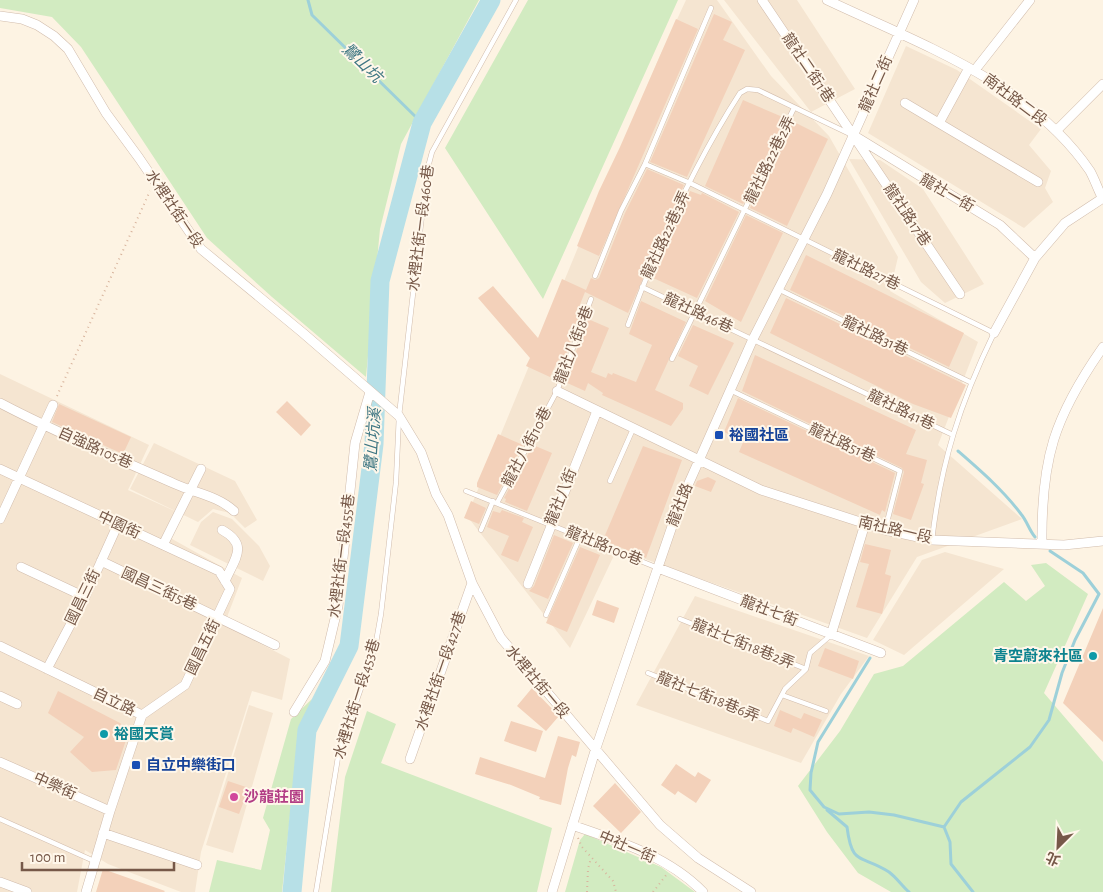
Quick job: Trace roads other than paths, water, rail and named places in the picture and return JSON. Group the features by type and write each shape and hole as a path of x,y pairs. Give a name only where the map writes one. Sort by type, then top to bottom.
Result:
{"street":[{"name":"龍社二街1巷","path":"762,0 853,135"},
{"path":"827,0 899,33"},
{"name":"龍社二街","path":"853,135 914,0"},
{"path":"939,123 972,69 1030,0"},
{"name":"水裡社街一段","path":"0,16 22,19 37,25 54,36 68,49 106,113 201,250 303,333 399,416 421,452 436,494 448,515 472,583 501,638 660,825 698,858 751,892"},
{"name":"南社路二段","path":"899,33 972,69 1019,101 1056,131 1090,172 1103,198"},
{"path":"1056,131 1103,84"},
{"path":"905,103 1038,182"},
{"name":"龍社路","path":"552,892 595,750 658,568 698,460 753,339 780,290 853,135"},
{"name":"龍社一街","path":"853,135 1000,225 1035,258"},
{"name":"龍社路17巷","path":"853,135 960,294"},
{"path":"994,333 1035,258 1066,223 1103,198"},
{"path":"1042,544 1046,464 1055,432 1074,390 1103,347"},
{"path":"557,391 698,460"},
{"name":"水裡社街一段455巷","path":"294,712 325,662 338,606 355,443 370,392"},
{"name":"自強路105巷","path":"0,403 44,426 190,491 221,501 234,511"},
{"path":"0,519 53,405"},
{"name":"龍社八街","path":"528,584 596,411"},
{"name":"南社路一段","path":"698,460 761,490 884,530 932,540 1064,545 1103,541"},
{"name":"中園街","path":"0,469 219,571 230,589"},
{"path":"163,545 201,469"},
{"name":"國昌三街","path":"47,669 85,597 118,524"},
{"path":"831,635 865,524"},
{"path":"222,530 237,542 239,548 225,581"},
{"name":"國昌三街5巷","path":"101,561 276,645"},
{"path":"22,567 85,597"},
{"name":"龍社七街","path":"658,568 881,653"},
{"name":"水裡社街一段427巷","path":"410,759 472,583"},
{"name":"國昌五街","path":"142,715 185,685 230,589"},
{"name":"自立路","path":"0,646 142,715 94,861 86,892"},
{"path":"0,696 17,704"},
{"name":"中樂街","path":"0,762 110,811"},
{"name":"中社一街","path":"572,825 647,853 692,881 703,892"},
{"path":"103,833 197,865"},
{"path":"0,882 27,892"}],"lane":[{"name":"水裡社街一段460巷","path":"399,416 427,170 432,152 516,0"},
{"path":"595,276 621,210 645,164 711,8"},
{"name":"龍社路22巷2弄","path":"747,89 758,90 853,135"},
{"name":"龍社路22巷3弄","path":"628,325 642,287 690,183 732,105 740,93 747,89"},
{"name":"龍社路22巷2弄","path":"672,359 696,314 794,108"},
{"name":"龍社路27巷","path":"645,164 690,183 994,333"},
{"name":"龍社路46巷","path":"642,287 696,314 753,339"},
{"name":"龍社路31巷","path":"780,290 970,382"},
{"name":"龍社八街8巷","path":"557,391 591,299"},
{"path":"951,434 970,382 994,333"},
{"name":"龍社路41巷","path":"753,339 951,434 936,503 932,540"},
{"name":"龍社路51巷","path":"729,390 900,471 884,530"},
{"name":"龍社八街10巷","path":"481,530 557,391"},
{"name":"水裡社街一段453巷","path":"316,892 339,751 376,640 396,482 399,416"},
{"path":"610,481 633,429"},
{"name":"龍社路100巷","path":"466,491 658,568"},
{"path":"546,615 580,537"},
{"name":"龍社七街18巷2弄","path":"680,618 806,669"},
{"path":"826,711 782,695 785,689 806,669 810,653 831,635"},
{"name":"龍社七街18巷6弄","path":"648,673 768,721 782,695"},
{"path":"0,818 94,861"}],"waterway":[{"name":"鷺山坑","path":"308,0 312,15 422,123"},
{"name":"鷺山坑溪","path":"292,892 307,730 349,646 374,444 380,281 422,123 491,0"},
{"path":"958,451 1007,497 1023,517 1035,537"},
{"path":"944,827 961,802 1030,747 1049,720 1062,673 1075,640 1099,594 1083,573 1050,551"},
{"path":"870,658 818,742 811,773 810,790 824,807 839,814 869,812 894,815 944,827 950,842 951,864 973,892"},
{"path":"827,810 847,827 849,840 855,854 859,858 889,872 909,892"}],"place":[{"name":"裕國社區","path":"719,435"},
{"name":"青空蔚來社區","path":"1093,656"},
{"name":"裕國天賞","path":"104,734"},
{"name":"自立中樂街口","path":"136,765"},
{"name":"沙龍莊園","path":"234,797"}]}
